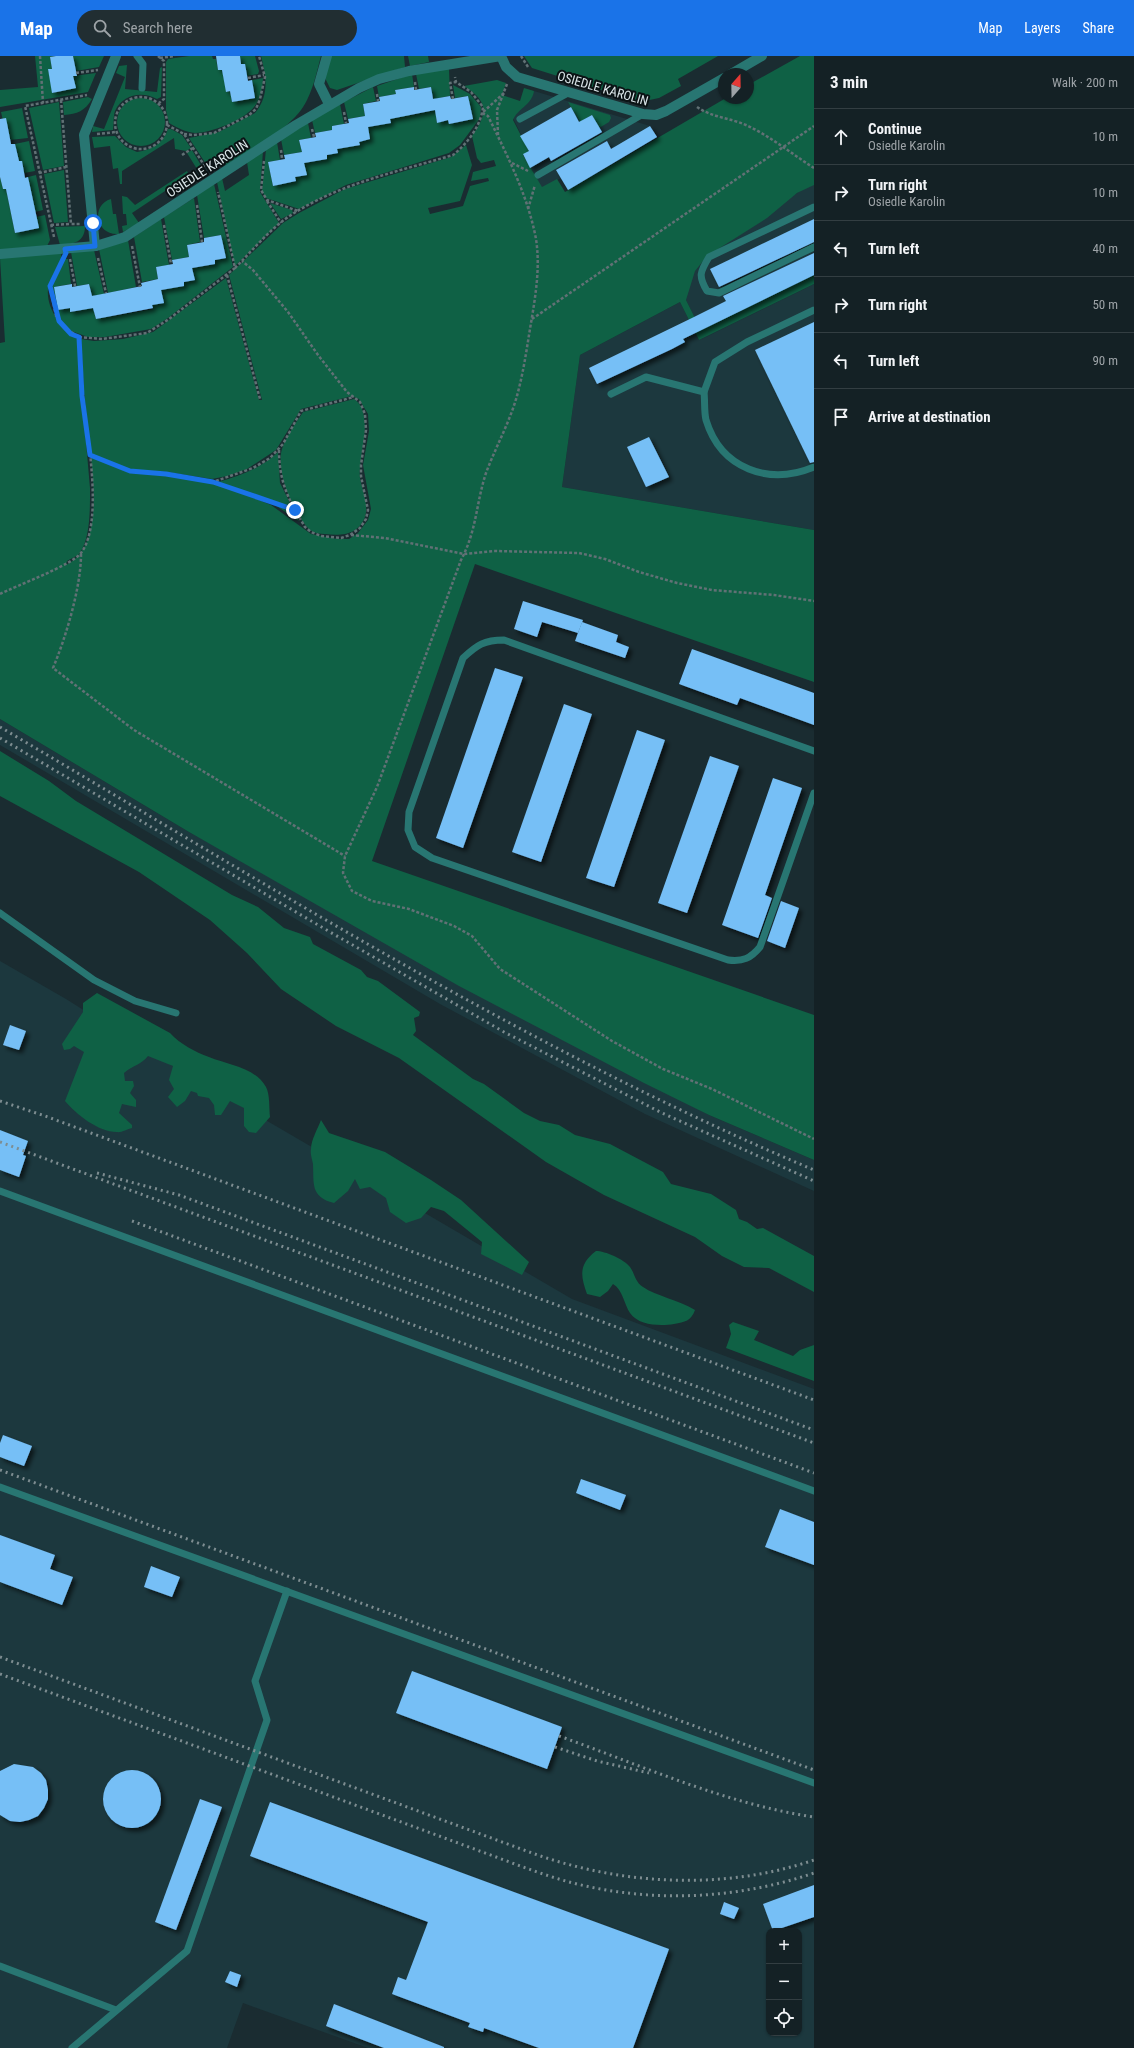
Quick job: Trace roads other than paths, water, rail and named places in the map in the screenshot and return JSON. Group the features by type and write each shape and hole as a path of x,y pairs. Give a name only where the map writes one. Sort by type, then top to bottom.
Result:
{"street":[{"path":"95,246 84,135 116,56"},
{"path":"327,56 319,84 329,104"},
{"name":"OSIEDLE KAROLIN","path":"0,254 63,250 95,246 125,237 329,104 379,78 413,70 501,56 506,67 517,77 643,114 656,115 718,81"},
{"path":"741,68 762,56"}],"lane":[{"path":"137,56 143,64 142,88"},
{"path":"520,119 570,92"},
{"path":"538,175 643,114"},
{"path":"814,207 709,257 701,270 701,280 707,291 719,293 814,247"},
{"path":"814,310 746,342 715,362 704,392 706,419 717,445 737,464 770,476 799,474 814,467"},
{"path":"611,394 646,377 704,392"},
{"path":"814,751 504,640 490,640 475,647 463,658 409,812 408,830 415,847 432,858 728,960 739,961 752,956 760,946 814,793"},
{"path":"0,913 94,980 135,1001 176,1013"},
{"path":"0,1191 814,1491"},
{"path":"0,1487 814,1783"},
{"path":"72,2048 187,1951 267,1720 255,1681 287,1591"},
{"path":"0,1966 116,2010"}],"railway":[{"path":"0,727 299,905 501,1018 604,1072 708,1123 814,1170"},
{"path":"0,738 330,932 504,1032 662,1113 814,1181"},
{"path":"0,1101 45,1116 814,1400"},
{"path":"0,1142 814,1443"},
{"path":"97,1173 179,1195 814,1430"},
{"path":"132,1221 814,1473"},
{"path":"0,1470 814,1770"},
{"path":"0,1657 532,1853 566,1864 601,1872 636,1877 672,1880 708,1880 779,1870 814,1860"},
{"path":"0,1674 546,1875 577,1884 636,1894 666,1896 696,1895 726,1893 756,1888 785,1882 814,1873"},
{"path":"559,1736 717,1794 781,1811 814,1817"},
{"path":"555,1747 597,1761 649,1773"}]}
